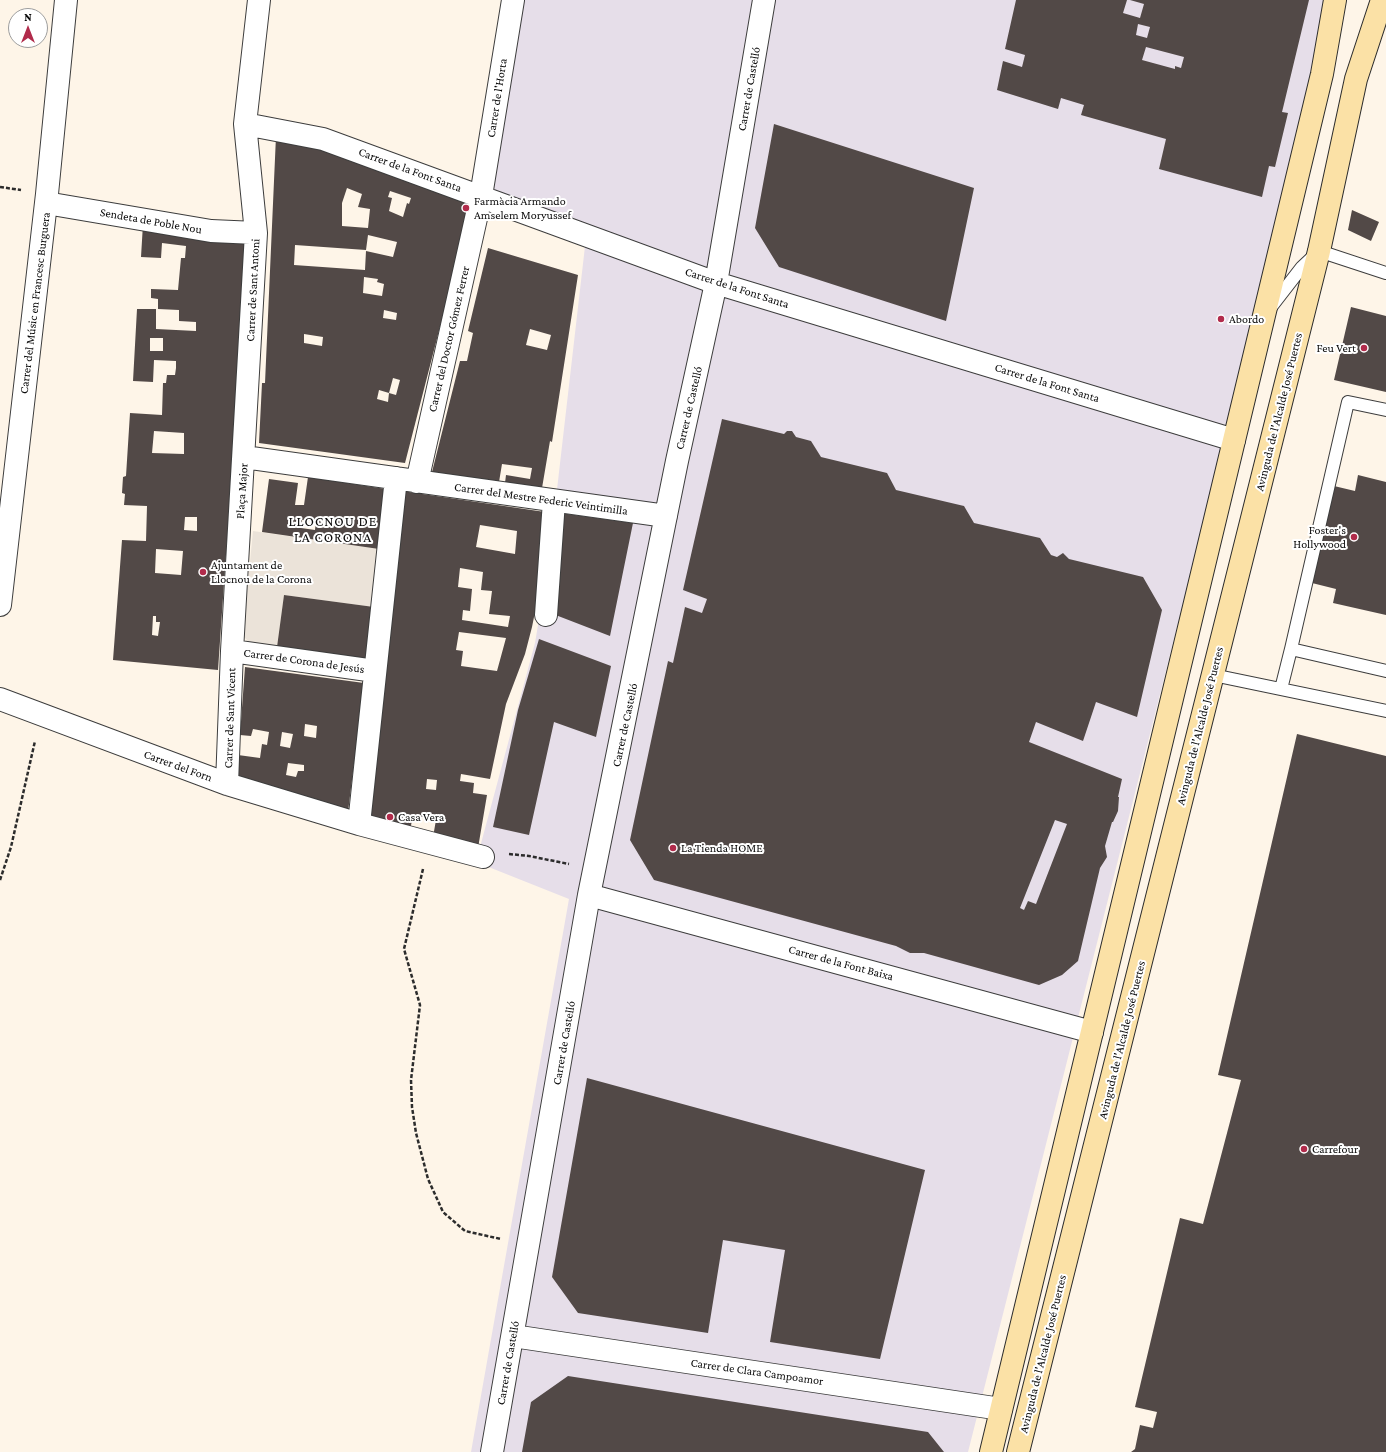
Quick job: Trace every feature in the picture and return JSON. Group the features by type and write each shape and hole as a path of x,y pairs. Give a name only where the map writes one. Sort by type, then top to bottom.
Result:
{"street":[{"name":"Carrer del Músic en Francesc Burguera","path":"0,605 46,203 66,0"},
{"name":"Carrer de Sant Antoni","path":"244,457 256,233 245,124 259,0"},
{"name":"Carrer de l'Horta","path":"481,196 513,0"},
{"name":"Carrer de Castelló","path":"492,1452 589,895 666,516 716,283 764,0"},
{"path":"991,1452 1322,74 1335,0"},
{"name":"Avinguda de l'Alcalde José Puertes","path":"1018,1452 1319,251 1356,79 1382,0"},
{"name":"Carrer de la Font Santa","path":"245,124 323,139 716,283 1234,440"},
{"name":"Carrer del Doctor Gómez Ferrer","path":"407,480 481,196"},
{"name":"Sendeta de Poble Nou","path":"46,203 211,231 256,233"},
{"name":"Plaça Major","path":"232,651 244,457 407,480"},
{"path":"358,824 375,671 407,480"},
{"name":"Carrer del Mestre Federic Veintimilla","path":"407,480 666,516"},
{"path":"546,615 554,501"},
{"name":"Carrer de Corona de Jesús","path":"232,651 375,671"},
{"name":"Carrer de Sant Vicent","path":"227,784 232,651"},
{"name":"Carrer del Forn","path":"0,699 227,784 358,824 483,857"},
{"name":"Carrer de la Font Baixa","path":"589,895 1092,1032"},
{"name":"Carrer de Clara Campoamor","path":"513,1336 1001,1409"}],"lane":[{"path":"1264,315 1302,267 1319,251 1386,273"},
{"path":"1281,689 1348,402 1386,410"},
{"path":"1291,649 1386,671"},
{"path":"1213,675 1386,711"}],"path":[{"path":"0,880 11,847 41,715"},
{"path":"429,843 404,949 420,1005 411,1080 412,1107 416,1133 428,1179 443,1212 465,1230 528,1246"},
{"path":"483,857 493,852 529,856 594,870"}],"shaded area":[{"path":"514,0 1339,0 1307,114 968,1452 471,1452 569,899 476,862 535,643 549,559 587,229 483,204"},
{"path":"253,531 379,549 374,607 284,595 277,647 252,645 245,638 243,633"}],"building":[{"path":"1016,0 1127,0 1123,13 1140,18 1144,4 1130,0 1309,0 1282,112 1288,113 1275,167 1269,166 1262,197 1159,169 1166,139 1081,115 1084,105 1061,98 1058,109 997,90 1003,61 1022,67 1025,55 1005,49","holes":["1138,24 1150,27 1147,38 1136,35","1146,47 1184,57 1181,68 1175,66 1175,69 1142,60"]},
{"path":"774,124 974,188 946,321 779,267 755,228"},
{"path":"276,136 325,145 416,180 471,206 405,463 259,443 262,383 265,383","holes":["347,188 362,194 358,207 370,209 368,228 342,226 342,203","390,191 411,198 409,204 407,203 403,217 389,211 392,198 388,197","368,235 397,242 393,257 366,251 365,270 294,265 295,245 366,250","364,277 378,279 377,282 384,284 382,296 363,293","384,310 397,313 396,320 383,318","304,334 323,337 322,346 304,343","393,378 400,380 396,395 389,393","379,390 389,393 388,402 377,399"]},
{"path":"1352,210 1379,222 1371,241 1348,230"},
{"path":"143,224 248,236 218,670 113,660 122,540 146,541 147,506 124,505 125,494 122,493 123,477 126,476 130,413 162,415 163,383 166,383 167,375 175,375 176,368 176,361 154,360 153,382 133,381 137,309 156,309 156,329 196,331 196,322 179,321 179,310 158,309 158,299 151,298 151,289 178,290 181,258 185,258 186,246 162,243 161,258 141,257","holes":["150,338 163,338 163,351 150,351","154,431 184,433 184,454 152,453","185,517 197,517 197,531 184,530","156,549 183,551 181,575 155,573","153,616 156,616 156,622 160,622 158,636 152,635"]},
{"path":"488,248 578,275 552,442 550,441 542,488 505,483 506,475 530,479 532,468 502,464 499,482 432,472 460,361 467,361 473,333 468,331","holes":["530,329 551,335 547,350 526,345"]},
{"name":"Feu Vert","path":"1351,307 1386,316 1386,392 1334,380"},
{"path":"722,419 784,434 787,431 792,431 796,437 811,441 821,457 887,473 896,490 964,506 974,523 1040,538 1051,555 1057,557 1063,553 1069,559 1143,577 1162,610 1137,717 1096,702 1083,741 1036,722 1029,742 1122,779 1118,797 1118,811 1112,822 1105,846 1107,857 1100,868 1078,961 1062,975 1039,985 924,953 910,953 896,946 654,880 630,840 668,661 673,663 685,607 702,613 707,599 683,590","holes":["1055,820 1067,824 1036,904 1028,901 1024,910 1020,908"]},
{"name":"Foster's Hollywood","path":"1358,475 1386,482 1386,615 1333,603 1336,589 1312,583 1334,486 1355,491"},
{"path":"308,477 386,489 379,549 262,532 269,479 298,483 295,505 304,505","holes":["302,520 316,521 315,530 301,528"]},
{"path":"402,491 545,512 538,597 532,627 525,654 506,704 490,779 461,774 460,781 474,783 473,793 487,795 478,848 433,837 436,820 432,818 413,816 410,830 368,819","holes":["480,525 517,531 515,554 476,547","460,568 483,572 481,590 492,591 489,614 510,616 508,627 462,620 463,610 470,611 472,589 458,587","459,632 506,638 497,671 461,666 463,651 456,650","427,779 437,780 436,790 426,789"]},
{"path":"560,513 633,523 610,636 553,614"},
{"path":"284,595 374,607 367,659 277,647"},
{"path":"539,639 611,666 596,737 554,722 529,835 493,827 518,710"},
{"path":"245,667 364,683 348,812 241,780 237,772 238,755 260,758 262,744 267,745 269,732 253,729 251,736 240,735","holes":["305,724 317,726 316,738 304,736","282,732 293,734 290,748 280,746","288,763 304,765 304,771 298,771 296,777 286,775"]},
{"name":"Carrefour","path":"1297,734 1386,756 1386,1452 1131,1452 1135,1449 1140,1425 1153,1428 1157,1412 1135,1407 1180,1218 1203,1224 1241,1080 1218,1075"},
{"path":"587,1078 925,1170 880,1359 770,1342 785,1250 723,1240 708,1333 578,1313 552,1277"},
{"path":"568,1376 928,1432 944,1452 522,1452 531,1402"}],"place":[{"name":"Farmàcia Armando Amselem Moryussef","path":"466,208"},
{"name":"Abordo","path":"1221,319"},
{"name":"Feu Vert","path":"1364,348"},
{"name":"Foster's Hollywood","path":"1354,537"},
{"name":"Ajuntament de Llocnou de la Corona","path":"203,572"},
{"name":"Casa Vera","path":"390,817"},
{"name":"La Tienda HOME","path":"673,848"},
{"name":"Carrefour","path":"1304,1149"}],"district":[{"name":"LLOCNOU DE LA CORONA","path":"333,530"}]}
